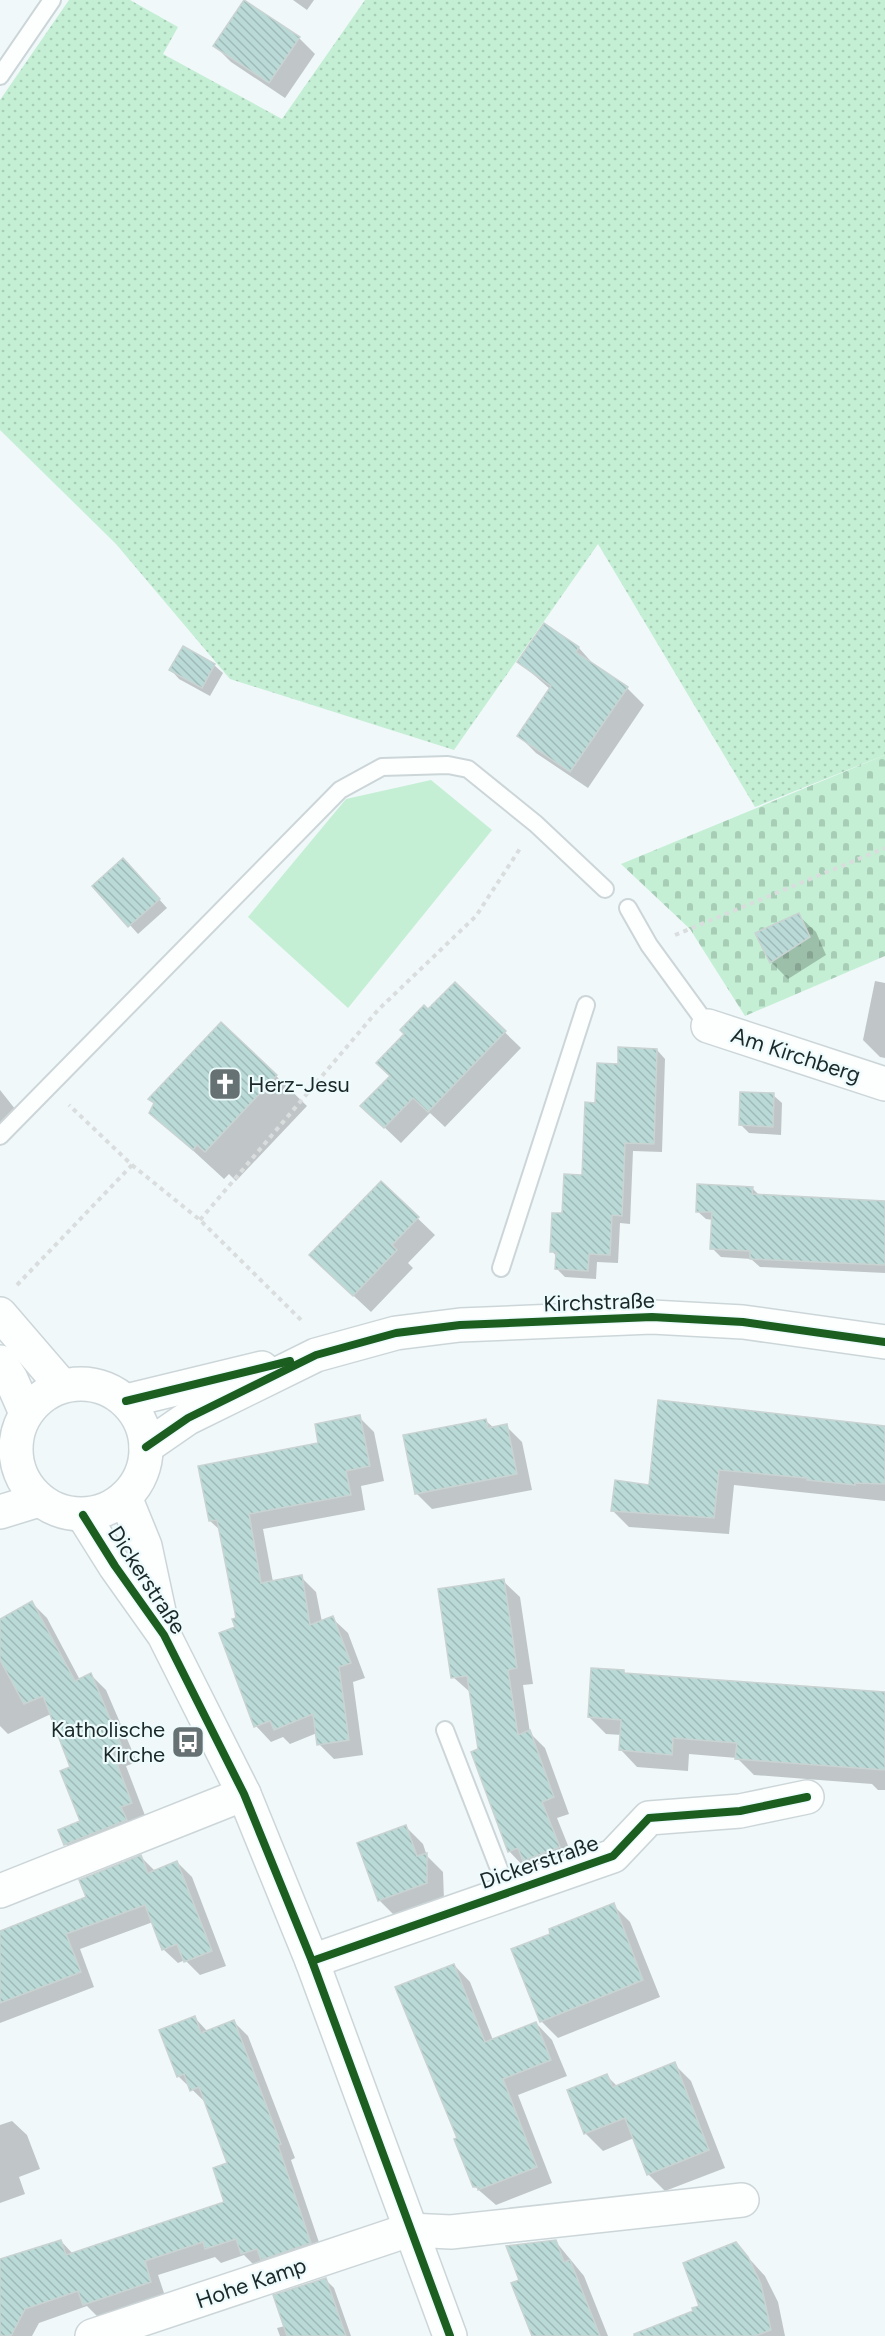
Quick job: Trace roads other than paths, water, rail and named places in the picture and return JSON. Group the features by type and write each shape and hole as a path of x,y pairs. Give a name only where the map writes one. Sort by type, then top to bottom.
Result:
{"street":[{"name":"Am Kirchberg","path":"708,1026 885,1084"},
{"path":"4,1304 62,1386"},
{"name":"Kirchstraße","path":"126,1401 324,1353 396,1333 460,1325 652,1317 743,1322 885,1342"},
{"name":"Kirchstraße","path":"146,1447 188,1418 324,1353"},
{"path":"0,1362 11,1379 26,1413"},
{"path":"79,1383 96,1385 112,1391 126,1401 136,1414 143,1430 146,1447 143,1468 134,1488 125,1497 102,1511 83,1515 68,1514 39,1500 8,1468 26,1413 35,1401 62,1386 79,1383"},
{"name":"Dickerstraße","path":"125,1497 145,1546 164,1635"},
{"path":"0,1512 39,1500"},
{"name":"Dickerstraße","path":"83,1515 115,1566 164,1635 244,1794 312,1961 409,2230 450,2336"},
{"path":"0,1891 244,1794"},
{"name":"Dickerstraße","path":"312,1961 613,1856 649,1818 740,1811 807,1797"},
{"path":"409,2230 451,2232 742,2200"},
{"name":"Hohe Kamp","path":"92,2336 409,2230"}],"lane":[{"path":"0,75 52,0"},
{"path":"0,1136 340,790 382,767 448,765 468,769 536,824 605,889"},
{"path":"628,908 649,945 708,1026"},
{"path":"501,1268 586,1005"},
{"name":"Dickerstraße","path":"445,1730 508,1892"}],"place":[{"name":"Herz-Jesu","path":"225,1084"},
{"name":"Katholische Kirche","path":"188,1742"}]}
